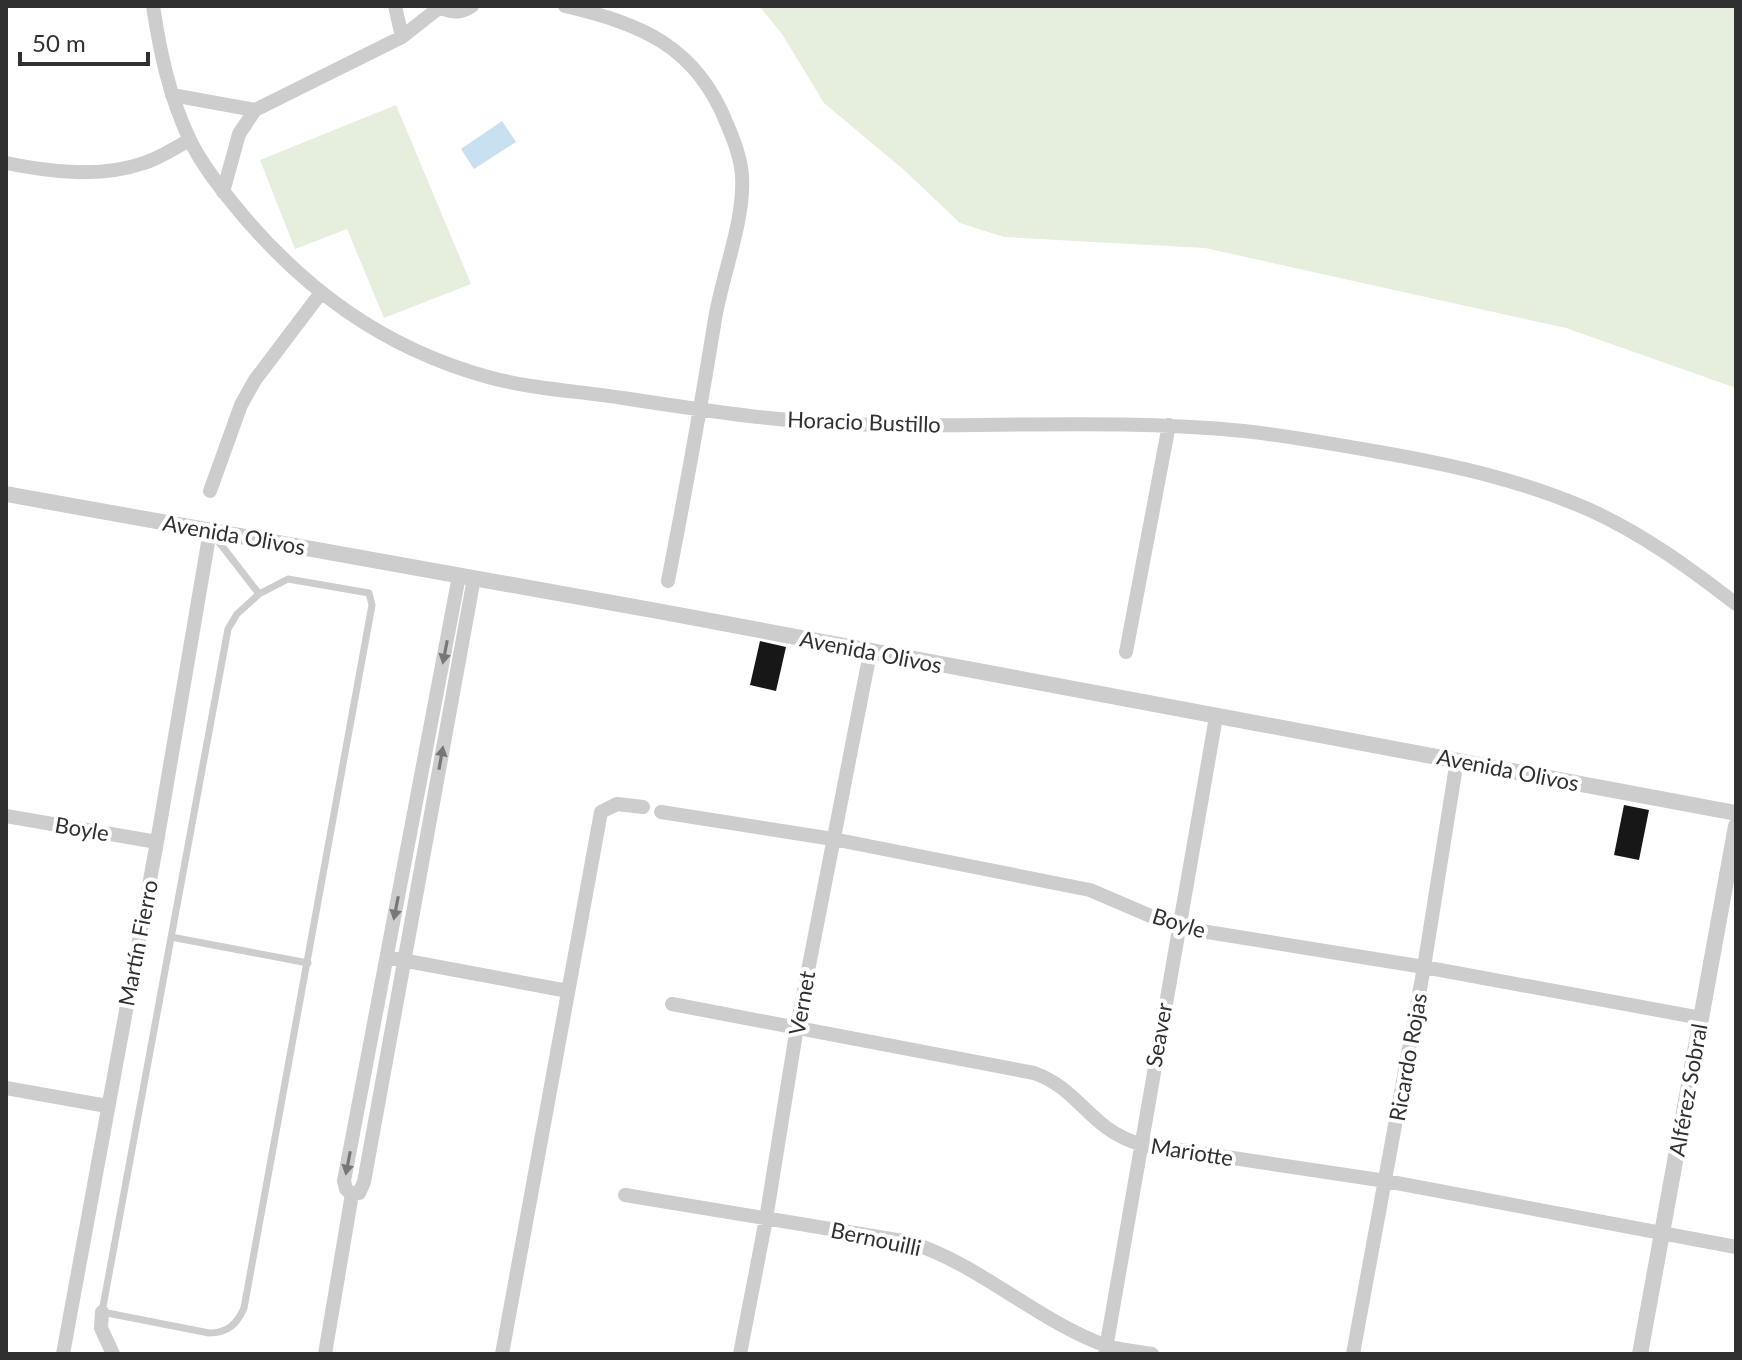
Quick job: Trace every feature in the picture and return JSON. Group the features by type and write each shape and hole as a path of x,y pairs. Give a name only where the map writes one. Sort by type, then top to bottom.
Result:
{"street":[{"name":"Horacio Bustillo","path":"153,6 161,59 172,95 189,140 223,192 266,243 320,294 364,324 409,348 488,377 701,411 874,425 1169,425 1332,443 1487,473 1537,488 1595,512 1660,549 1736,604"},
{"path":"395,6 402,37"},
{"path":"223,192 239,134 255,110 402,37 439,7 460,12 472,6"},
{"path":"565,6 627,24 677,51 698,71 713,92 736,144 742,176 741,204 716,315 668,581"},
{"path":"172,95 255,110"},
{"path":"6,163 62,172 125,168 146,163 189,140"},
{"path":"210,491 241,405 255,380 320,294"},
{"path":"1126,652 1169,425"},
{"name":"Avenida Olivos","path":"6,494 1736,813"},
{"name":"Martín Fierro","path":"63,1354 157,842 210,531"},
{"path":"467,577 434,798 364,1182 359,1193 352,1194 346,1189 344,1181 418,794 467,577"},
{"name":"Vernet","path":"740,1354 766,1219 797,1027 870,653"},
{"name":"Seaver","path":"1105,1350 1216,717"},
{"name":"Ricardo Rojas","path":"1353,1354 1424,967 1457,760"},
{"path":"418,794 434,798"},
{"path":"502,1354 601,812 617,804 643,807"},
{"name":"Boyle","path":"661,812 833,839 1090,890 1179,926 1701,1018"},
{"name":"Boyle","path":"6,816 157,842"},
{"name":"Alférez Sobral","path":"1640,1354 1736,826"},
{"path":"387,957 568,991"},
{"name":"Mariotte","path":"672,1004 1043,1076 1053,1079 1066,1090 1102,1126 1123,1139 1140,1144 1386,1181 1736,1247"},
{"path":"6,1088 107,1106"},
{"path":"325,1354 352,1194"},
{"name":"Bernouilli","path":"625,1195 909,1242 925,1247 1105,1350 1152,1354"},
{"path":"102,1312 101,1328 113,1354"}],"lane":[{"path":"210,531 259,594"},
{"path":"288,579 369,593 372,612 244,1308 238,1322 219,1333 102,1312 171,937 228,629 237,614 259,594 288,579"},
{"path":"171,937 308,963"}],"green space":[{"path":"759,6 1736,6 1736,388 1566,328 1205,248 1004,237 960,223 904,170 824,103 782,34"},
{"path":"396,105 471,284 384,318 347,229 295,249 260,160"}],"water":[{"path":"502,121 516,142 474,169 461,149"}],"building":[{"path":"760,641 786,647 776,691 750,685"},
{"path":"1624,805 1649,810 1639,860 1614,855"}]}
